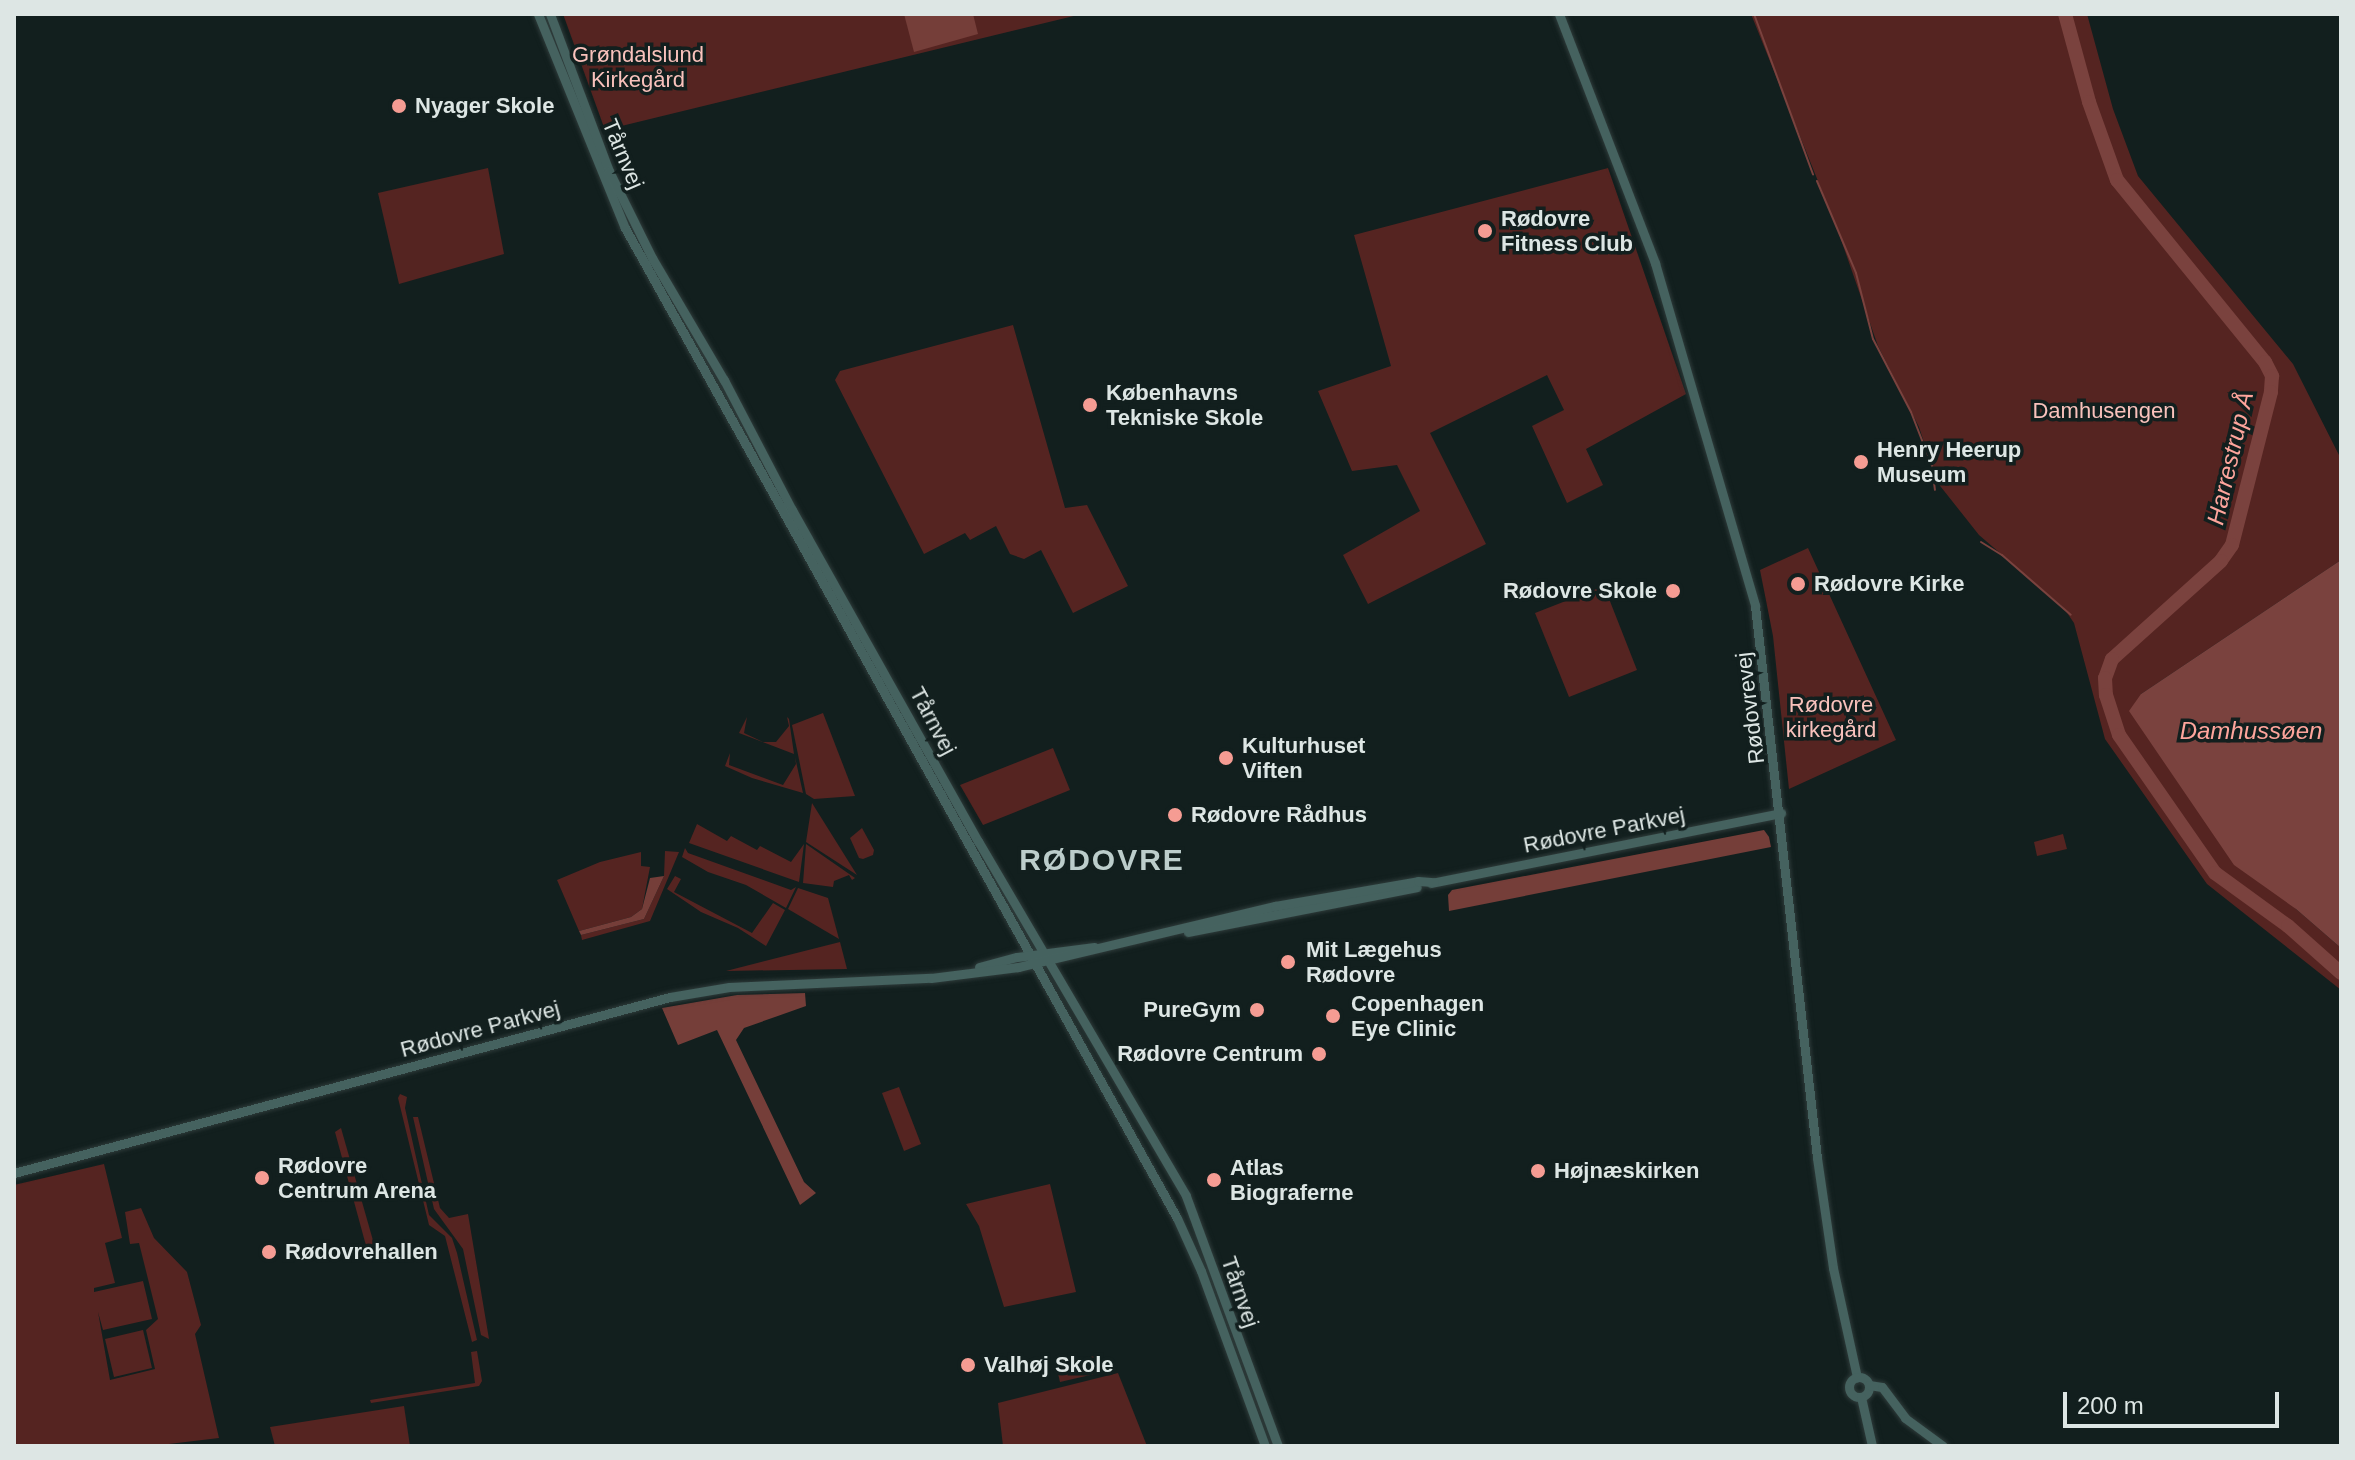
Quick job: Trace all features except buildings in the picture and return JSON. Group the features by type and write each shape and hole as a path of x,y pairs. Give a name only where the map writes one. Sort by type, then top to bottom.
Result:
{"street":[{"name":"Tårnvej","path":"538,14 625,228 1032,959 1107,1087 1121,1119 1177,1218 1201,1271 1265,1446"},
{"name":"Tårnvej","path":"550,14 609,171 652,258 724,380 800,524 978,841 1195,1214 1278,1446"},
{"name":"Rødovrevej","path":"1559,14 1643,228 1742,552 1755,606 1781,813 1817,1158 1833,1268 1857,1377"},
{"name":"Rødovre Parkvej","path":"14,1173 651,1001 729,987 922,978 965,973 1781,813"},
{"path":"1869,1385 1867,1393 1861,1397 1853,1396 1848,1390 1850,1382 1857,1377 1865,1379 1869,1385 1882,1387 1905,1418 1943,1446"},
{"path":"1861,1397 1872,1446"}],"green space":[{"name":"Grøndalslund Kirkegård","path":"563,14 1082,14 605,130"},
{"name":"Damhusengen","path":"1751,14 2087,14 2113,109 2138,176 2293,364 2341,459 2341,560 2141,694 2296,909 2341,948 2341,990 2207,884 2105,739 2074,623 2063,607 1979,535 1937,482 1919,427 1878,346 1838,231"},
{"path":"488,168 504,254 399,284 378,193"},
{"path":"1608,168 1686,394 1586,449 1603,485 1567,503 1532,426 1564,410 1547,375 1430,433 1486,544 1368,604 1343,555 1420,511 1397,465 1352,471 1318,391 1391,366 1354,235"},
{"path":"1013,325 1065,508 1087,505 1128,586 1073,613 1041,550 1024,559 1010,554 996,526 970,540 965,533 924,554 835,380 840,371"},
{"name":"Rødovre kirkegård","path":"1808,548 1896,740 1789,789 1773,636 1760,570"},
{"path":"1604,586 1637,670 1569,697 1535,613"},
{"path":"823,713 855,796 814,799 806,794 792,725"},
{"path":"747,717 744,733 763,742 776,742 789,726 787,717 789,719 794,754 739,733"},
{"path":"1053,748 1070,790 983,825 960,785"},
{"path":"730,753 729,765 783,785 796,764 795,757 803,793 752,778 725,766"},
{"path":"812,803 857,875 806,842"},
{"path":"697,824 727,841 731,836 757,850 760,846 791,862 804,844 799,882 689,843"},
{"path":"862,828 874,850 873,855 863,859 859,858 850,838"},
{"path":"2063,834 2067,849 2037,856 2034,842"},
{"path":"806,844 855,878 852,880 849,875 834,881 833,887 803,883"},
{"path":"685,848 688,853 791,890 796,887 786,908 746,885 708,872 682,857"},
{"path":"665,851 679,852 650,921 582,940 581,935 644,919 664,876"},
{"path":"641,852 641,866 650,867 642,909 631,917 579,931 557,880 600,862"},
{"path":"675,876 681,879 674,892 752,933 773,903 785,910 766,946 738,928 701,912 667,889"},
{"path":"798,888 828,898 839,939 788,909"},
{"path":"840,942 847,969 726,971"},
{"path":"899,1087 921,1144 904,1151 882,1093"},
{"path":"400,1094 407,1097 405,1108 429,1215 452,1238 457,1253 477,1340 472,1342 445,1236 429,1225 398,1098"},
{"path":"413,1117 418,1117 440,1208 449,1218 468,1214 489,1339 481,1335 463,1249 434,1209"},
{"path":"341,1128 376,1251 368,1253 335,1132"},
{"path":"104,1164 122,1238 105,1243 115,1283 94,1288 94,1292 143,1281 152,1319 103,1330 98,1312 110,1380 155,1369 146,1330 158,1319 139,1243 130,1244 125,1212 141,1208 154,1238 187,1272 201,1325 195,1334 219,1438 152,1446 14,1446 14,1185"},
{"path":"1050,1184 1076,1292 1004,1307 979,1226 966,1204"},
{"path":"143,1330 152,1368 114,1377 105,1339"},
{"path":"477,1351 482,1381 479,1386 371,1403 370,1400 475,1383 471,1352"},
{"path":"1095,1356 1099,1373 1060,1382 1056,1365"},
{"path":"1118,1373 1147,1446 1003,1446 998,1403"},
{"path":"404,1406 410,1446 275,1446 270,1427"}],"shaded area":[{"path":"904,14 973,14 978,34 914,52"},
{"path":"1764,830 1771,847 1449,911 1448,895 1452,890"},
{"path":"664,876 644,919 581,935 579,931 631,917 642,909 650,878"},
{"path":"805,993 806,1006 744,1028 736,1040 804,1182 816,1193 800,1205 717,1030 678,1045 662,1008 737,995"}],"water":[{"name":"Damhussøen","path":"2341,560 2341,948 2296,909 2234,865 2129,711 2141,694"}],"waterway":[{"name":"Harrestrup Å","path":"1754,14 1813,174"},
{"name":"Harrestrup Å","path":"2065,14 2089,102 2117,180 2265,362 2272,376 2271,392 2232,545 2221,561 2112,659 2105,678 2106,695 2119,735 2215,873 2288,926 2341,973"},
{"name":"Harrestrup Å","path":"1817,181 1856,273 1873,339 1911,412 1932,466 1935,490"},
{"name":"Harrestrup Å","path":"1981,542 2002,555 2071,615"}],"place":[{"name":"Nyager Skole","path":"399,106"},
{"name":"Rødovre Fitness Club","path":"1485,231"},
{"name":"Københavns Tekniske Skole","path":"1090,405"},
{"name":"Henry Heerup Museum","path":"1861,462"},
{"name":"Rødovre Kirke","path":"1798,584"},
{"name":"Rødovre Skole","path":"1673,591"},
{"name":"Kulturhuset Viften","path":"1226,758"},
{"name":"Rødovre Rådhus","path":"1175,815"},
{"name":"Mit Lægehus Rødovre","path":"1288,962"},
{"name":"PureGym","path":"1257,1010"},
{"name":"Copenhagen Eye Clinic","path":"1333,1016"},
{"name":"Rødovre Centrum","path":"1319,1054"},
{"name":"Højnæskirken","path":"1538,1171"},
{"name":"Rødovre Centrum Arena","path":"262,1178"},
{"name":"Atlas Biograferne","path":"1214,1180"},
{"name":"Rødovrehallen","path":"269,1252"},
{"name":"Valhøj Skole","path":"968,1365"}],"district":[{"name":"RØDOVRE","path":"1102,860"}]}
